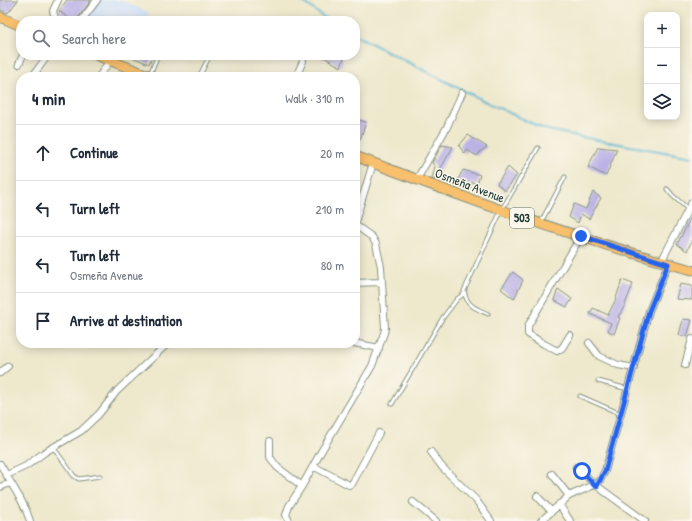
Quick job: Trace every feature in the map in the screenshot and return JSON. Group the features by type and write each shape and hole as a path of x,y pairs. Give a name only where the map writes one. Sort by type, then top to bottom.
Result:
{"main road":[{"path":"0,18 16,24"},
{"path":"116,60 142,72"},
{"name":"Osmeña Avenue","path":"360,158 501,211 665,263 692,270"}],"street":[{"path":"54,16 53,11 58,0"},
{"path":"84,16 97,0"},
{"path":"19,64 21,60"},
{"path":"36,72 44,60"},
{"path":"102,72 111,60"},
{"path":"298,72 303,61"},
{"path":"417,179 447,127 462,93"},
{"path":"360,206 373,163"},
{"path":"541,521 570,496 595,486 609,460 649,311 665,263 692,202"},
{"path":"289,521 286,515 289,506 372,366 385,328 381,267 375,240 360,229"},
{"path":"570,335 562,348 557,351 528,334 528,326 581,236"},
{"path":"360,283 381,282"},
{"path":"685,365 692,339"},
{"path":"589,343 599,356 618,365 634,368"},
{"path":"360,344 379,348"},
{"path":"7,475 26,466 53,447 81,431 99,414 116,390 162,348"},
{"path":"0,373 8,366"},
{"path":"313,466 349,485 352,484 379,433"},
{"path":"270,441 270,457 277,467 302,486"},
{"path":"431,452 442,467 476,500 491,521"},
{"path":"0,464 24,505 30,521"},
{"path":"576,467 584,473 595,486 645,521"},
{"path":"552,474 570,496"},
{"path":"0,487 10,483"},
{"path":"537,496 551,511"},
{"path":"412,502 436,521"},
{"path":"559,504 570,521"}],"lane":[{"path":"152,72 156,60"},
{"path":"202,72 208,60"},
{"path":"488,314 472,307 466,299 464,290 501,211 538,148"},
{"path":"540,223 565,177"},
{"path":"668,189 673,196 688,209"},
{"path":"392,404 442,319 457,299 465,293"},
{"path":"598,381 628,389"},
{"path":"580,396 621,414"},
{"path":"53,447 74,476 79,479 100,476"}],"shaded area":[{"path":"99,0 121,0 149,13 147,16 87,16"}],"building":[{"path":"0,0 18,0 8,13 0,10"},
{"path":"67,0 91,0 80,16 66,16 59,11"},
{"path":"139,60 151,60 149,64"},
{"path":"329,60 343,60 341,67"},
{"path":"360,120 366,122 360,140"},
{"path":"468,135 487,147 477,156 467,150 465,154 459,146"},
{"path":"442,145 453,147 434,180 432,179 435,166 432,163"},
{"path":"598,147 617,149 606,176 588,167"},
{"path":"508,167 517,175 505,191 497,184"},
{"path":"463,170 480,175 477,184 472,182 470,188 456,183"},
{"path":"593,192 601,198 589,219 581,214 578,223 569,217 574,204 586,209"},
{"path":"692,216 692,240 687,251 677,244"},
{"path":"513,272 523,280 514,299 501,289"},
{"path":"622,280 633,284 624,307 618,317 620,318 614,334 608,331 611,323 590,314 593,308 608,315 615,301"},
{"path":"680,284 692,286 692,300 676,299"},
{"path":"558,289 572,299 567,307 554,300"},
{"path":"683,319 692,320 687,337 679,335"}],"waterway":[{"path":"301,0 322,16"},
{"path":"360,38 484,101 544,129 692,157"}],"route":[{"path":"581,236 668,264 649,311 605,471 597,486 594,485 582,471"}]}
